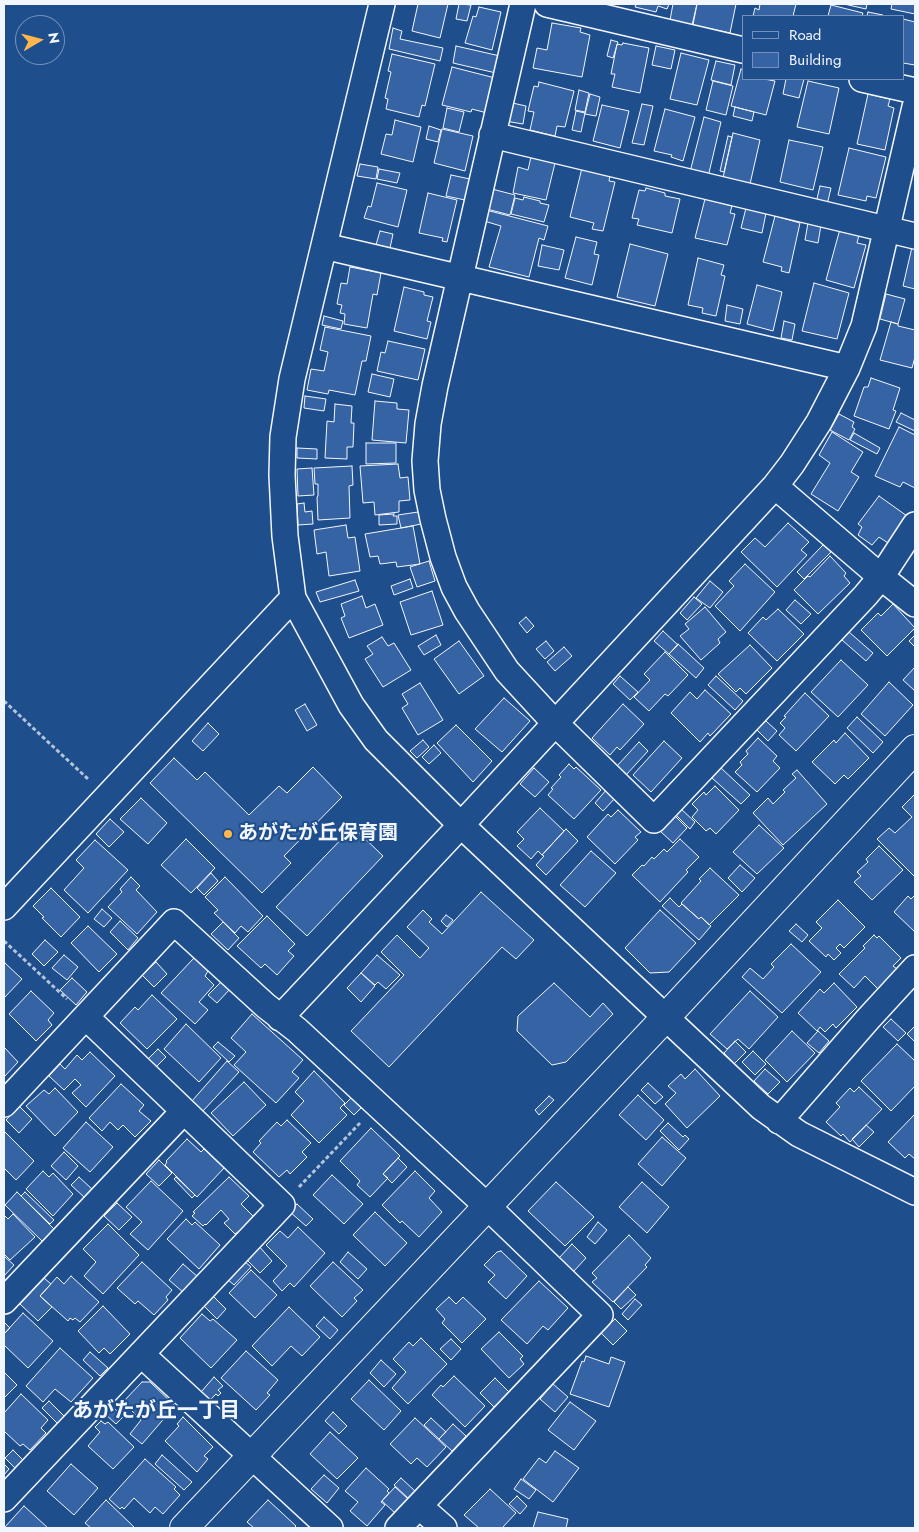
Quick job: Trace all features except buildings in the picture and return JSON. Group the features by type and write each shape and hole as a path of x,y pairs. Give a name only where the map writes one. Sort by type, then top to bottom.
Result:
{"street":[{"path":"382,4 292,379 283,437 282,476 285,536 293,598 351,705 376,740 665,1018 761,1107 779,1121 799,1134 915,1192"},
{"path":"523,4 434,386 425,461 427,490 433,519 443,557 454,587 467,611 506,671 555,723 654,820 858,603 881,576 915,525"},
{"path":"547,4 742,50"},
{"path":"866,80 915,91"},
{"path":"280,1018 775,486 792,464 819,422 847,368 864,326 915,107"},
{"path":"492,135 915,236"},
{"path":"324,246 847,368"},
{"path":"775,486 915,604"},
{"path":"4,906 293,598"},
{"path":"184,1528 488,1207 915,749"},
{"path":"4,1104 174,922 378,1104 600,1315 398,1528"},
{"path":"779,1121 915,968"},
{"path":"4,1499 282,1205 86,1017"},
{"path":"4,1301 183,1112"},
{"path":"141,1354 330,1528"},
{"path":"419,1506 444,1528"}],"path":[{"path":"4,701 68,761"},
{"path":"4,940 86,1017"},
{"path":"282,1205 378,1104"}],"place":[{"name":"あがたが丘保育園","path":"228,834"}],"district":[{"name":"あがたが丘一丁目","path":"156,1412"}]}
